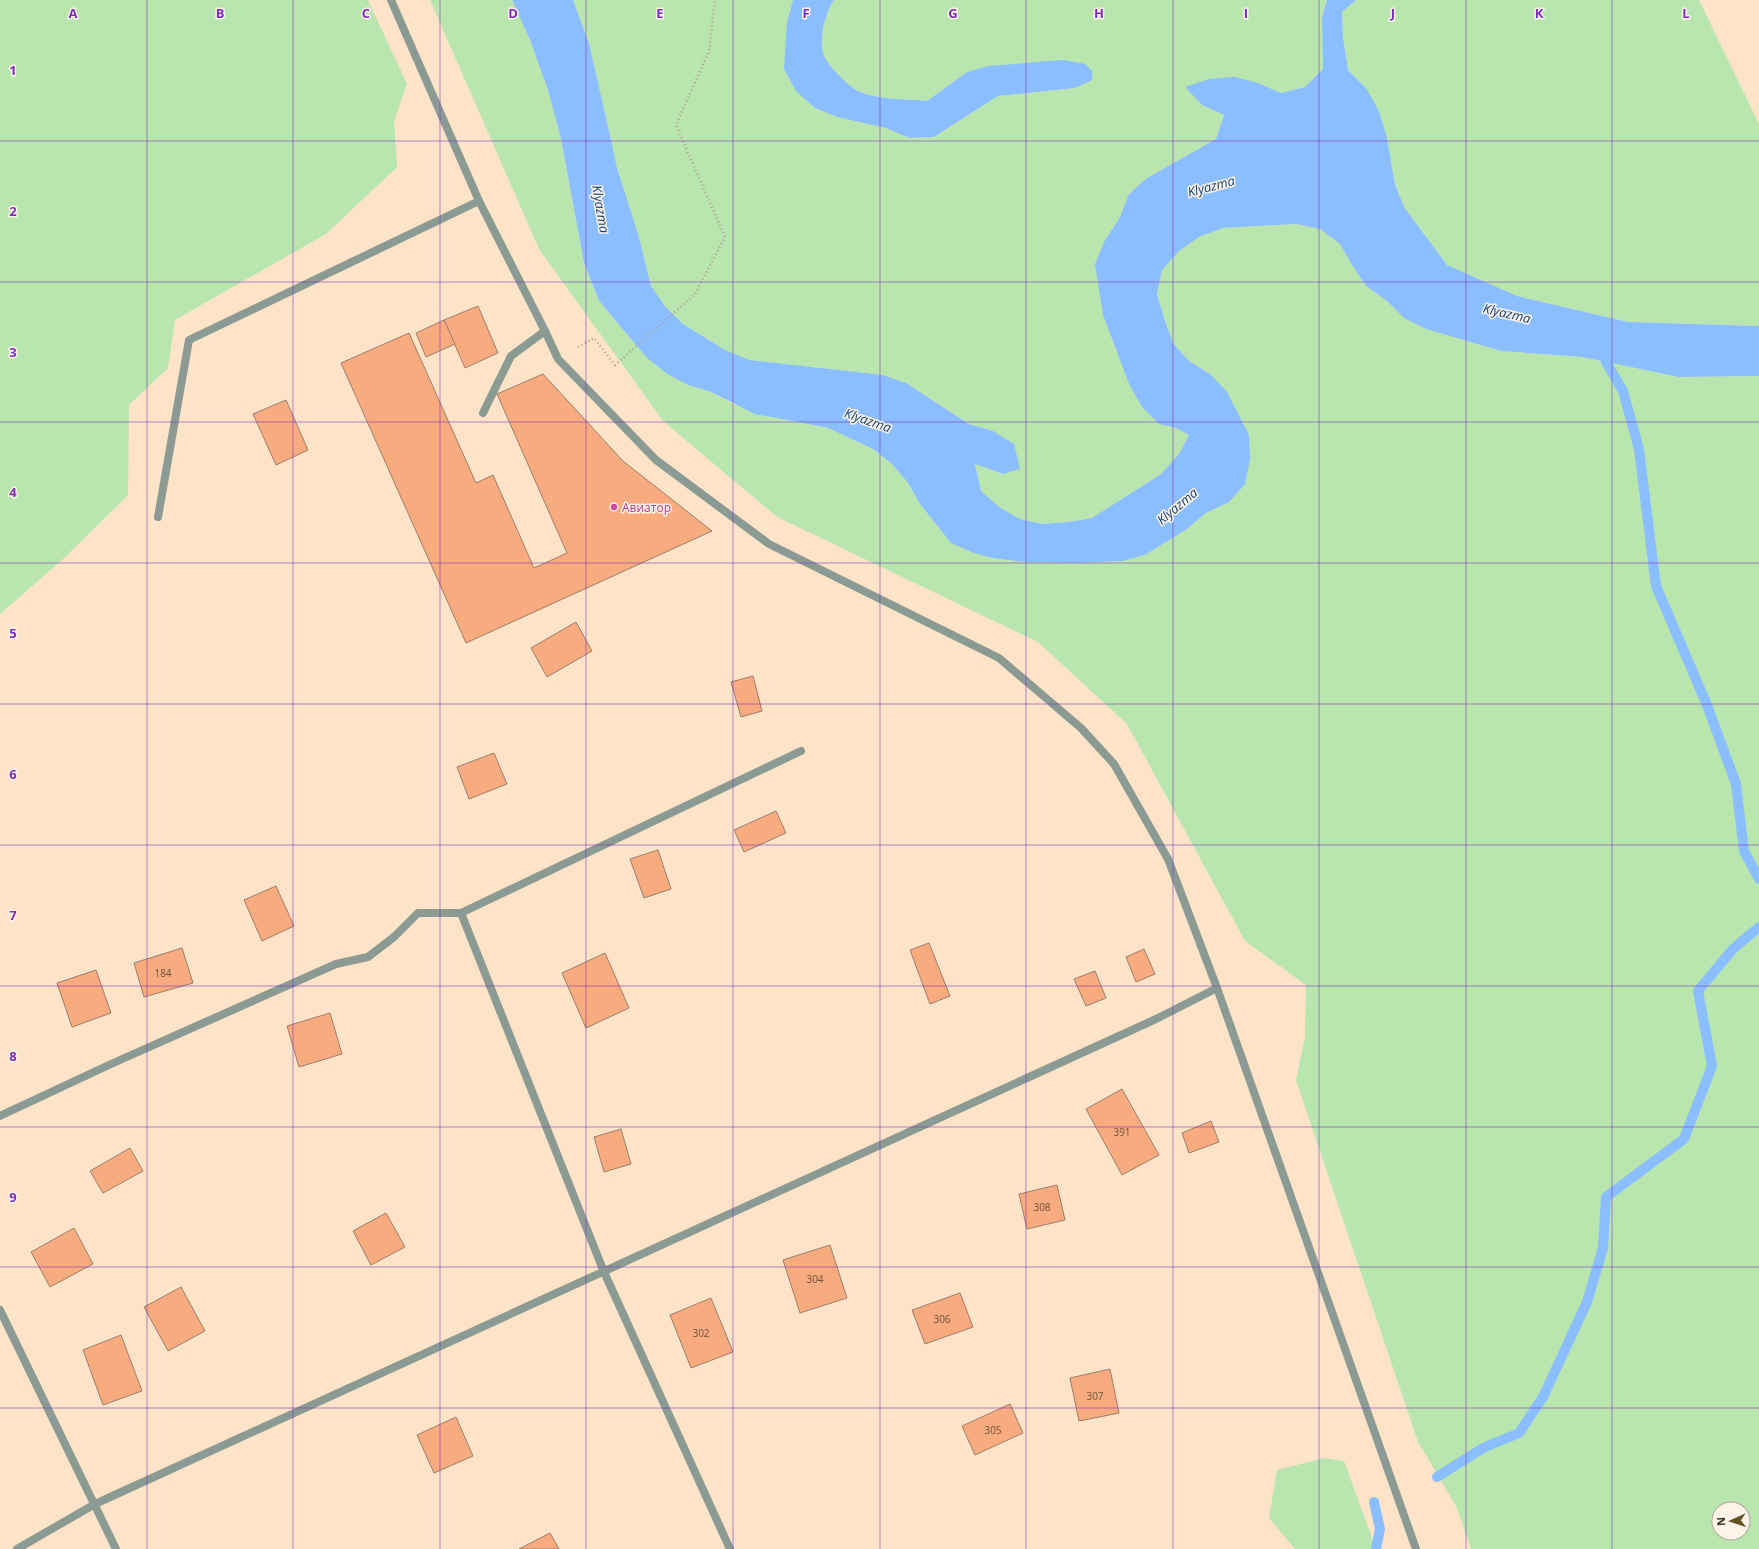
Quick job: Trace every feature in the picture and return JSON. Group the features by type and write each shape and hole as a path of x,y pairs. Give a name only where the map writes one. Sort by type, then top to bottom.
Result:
{"street":[{"path":"391,0 479,201 558,359 656,460 768,544 998,658 1081,728 1114,764 1168,859 1217,988 1416,1549"},
{"path":"158,517 189,340 479,201"},
{"path":"483,413 511,356 545,331"},
{"path":"0,1116 118,1061 336,964 368,957 394,937 418,913 461,914 801,751"},
{"path":"461,914 604,1272 730,1549"},
{"path":"17,1549 95,1504 1156,1019 1217,988"},
{"path":"0,1310 116,1549"}],"path":[{"path":"558,359 594,338 615,365 627,356 695,294 725,237 676,125 709,51 715,0"}],"green space":[{"path":"0,0 368,0 407,84 394,121 397,167 326,234 175,320 168,368 129,405 128,495 62,560 0,614"},
{"path":"430,0 512,0 530,40 548,90 561,139 584,264 599,301 647,358 688,385 711,392 733,404 780,419 828,428 873,449 892,464 908,483 920,504 951,543 974,553 992,558 1025,562 1075,563 1123,561 1145,555 1187,529 1206,513 1229,502 1210,374 1189,361 1173,343 1157,294 1162,270 1179,251 1199,237 1223,228 1296,224 1320,229 1340,244 1366,286 1387,301 1404,318 1426,329 1501,351 1582,357 1679,377 1759,376 1759,1549 1471,1549 1456,1506 1418,1442 1296,1080 1305,1037 1306,985 1245,941 1127,724 1038,642 777,517 663,421 539,249"},
{"path":"573,0 793,0 787,22 815,108 837,117 886,128 909,138 934,137 998,96 1075,88 967,72 927,101 892,99 866,94 858,91 843,80 828,63 823,53 822,33 828,12 834,0 1327,0 1322,17 1323,69 1305,87 1281,93 1258,83 1185,87 1202,105 1224,115 1216,139 1147,178 1129,194 1119,219 1105,240 1103,315 1129,384 1142,407 1159,424 1176,428 1189,435 1179,454 1161,474 1092,518 1043,524 1020,519 999,507 981,491 975,464 1003,474 1014,444 993,431 969,424 906,383 883,375 749,361 725,350 683,324 665,306 651,286 639,237 617,168 589,43"},
{"path":"1356,0 1699,0 1759,124 1759,326 1628,322 1517,296 1447,265 1404,207 1395,184 1390,159 1366,88 1348,70 1343,37 1342,12"},
{"path":"1324,1458 1344,1461 1376,1549 1295,1549 1269,1518 1277,1470"}],"water":[{"name":"Klyazma","path":"512,0 573,0 589,43 617,168 639,237 651,286 665,306 683,324 725,350 749,360 883,375 906,383 969,424 993,431 1014,444 1020,469 1003,474 975,464 981,491 999,507 1020,519 1043,524 1092,518 1161,474 1179,454 1189,435 1176,428 1159,424 1142,407 1129,384 1103,315 1095,264 1105,240 1119,219 1129,194 1147,178 1216,139 1224,115 1202,105 1185,87 1209,79 1235,77 1258,83 1281,93 1305,87 1323,69 1322,17 1327,0 1356,0 1342,12 1343,37 1348,70 1366,88 1378,109 1386,134 1395,184 1404,207 1447,265 1517,296 1628,322 1759,326 1759,376 1679,377 1582,357 1501,351 1426,329 1404,318 1387,301 1366,286 1340,244 1320,229 1296,224 1223,228 1199,237 1179,251 1162,270 1157,294 1173,343 1189,361 1210,374 1227,392 1249,435 1250,459 1245,484 1229,502 1206,513 1187,529 1145,555 1123,561 1075,563 1025,562 992,558 974,553 951,543 920,504 908,483 892,464 873,449 828,428 755,414 711,392 688,385 666,373 647,358 599,301 584,263 561,139 548,90 530,40"},
{"path":"793,0 834,0 828,12 822,33 823,53 828,63 843,80 858,91 866,94 892,99 927,101 967,72 989,66 1063,60 1085,64 1092,71 1092,80 1075,88 998,96 934,137 909,138 886,128 837,117 815,108 796,91 784,69 787,22"}],"building":[{"path":"478,306 498,353 465,368 444,320"},
{"path":"444,320 455,344 426,357 416,333"},
{"name":"Авиатор","path":"409,333 476,483 493,475 534,568 567,553 497,394 543,374 623,461 712,531 466,643 341,363"},
{"path":"286,400 308,450 276,465 253,414"},
{"path":"576,622 592,651 547,677 531,648"},
{"path":"753,676 762,711 741,717 731,682"},
{"path":"494,753 507,784 469,799 457,767"},
{"path":"776,811 786,833 744,852 734,830"},
{"path":"658,850 671,889 644,898 630,859"},
{"path":"276,886 294,926 262,941 244,900"},
{"path":"929,943 950,996 930,1004 910,950"},
{"path":"182,948 193,983 144,997 134,963"},
{"path":"1144,949 1155,974 1136,982 1126,957"},
{"path":"605,953 629,1008 586,1028 562,973"},
{"path":"96,970 111,1013 72,1027 57,983"},
{"path":"1095,971 1106,998 1086,1006 1074,979"},
{"path":"330,1013 342,1054 299,1067 287,1026"},
{"path":"1122,1089 1159,1155 1122,1175 1086,1109"},
{"path":"1211,1121 1219,1142 1189,1153 1182,1133"},
{"path":"621,1129 631,1164 604,1172 594,1137"},
{"path":"130,1148 143,1171 103,1193 90,1171"},
{"path":"1057,1185 1065,1220 1027,1229 1019,1194"},
{"path":"386,1213 405,1247 371,1265 353,1231"},
{"path":"74,1228 93,1264 50,1287 31,1252"},
{"path":"830,1245 847,1298 800,1313 783,1260"},
{"path":"181,1287 205,1331 168,1351 144,1307"},
{"path":"960,1293 973,1327 925,1344 912,1310"},
{"path":"711,1298 733,1352 691,1368 670,1315"},
{"path":"121,1335 142,1391 103,1405 83,1350"},
{"path":"1110,1369 1119,1413 1079,1421 1070,1378"},
{"path":"1010,1404 1023,1433 975,1455 962,1426"},
{"path":"456,1417 473,1456 434,1473 417,1435"},
{"path":"550,1533 559,1549 519,1549"}],"waterway":[{"path":"1604,348 1606,362 1623,391 1639,449 1656,586 1707,705 1736,784 1744,851 1759,879"},
{"path":"1437,1477 1483,1448 1519,1433 1543,1397 1587,1302 1603,1248 1606,1197 1684,1139 1712,1066 1698,991 1733,949 1759,927"},
{"path":"1374,1502 1380,1529 1376,1549"}],"place":[{"name":"Авиатор","path":"614,507"}]}
